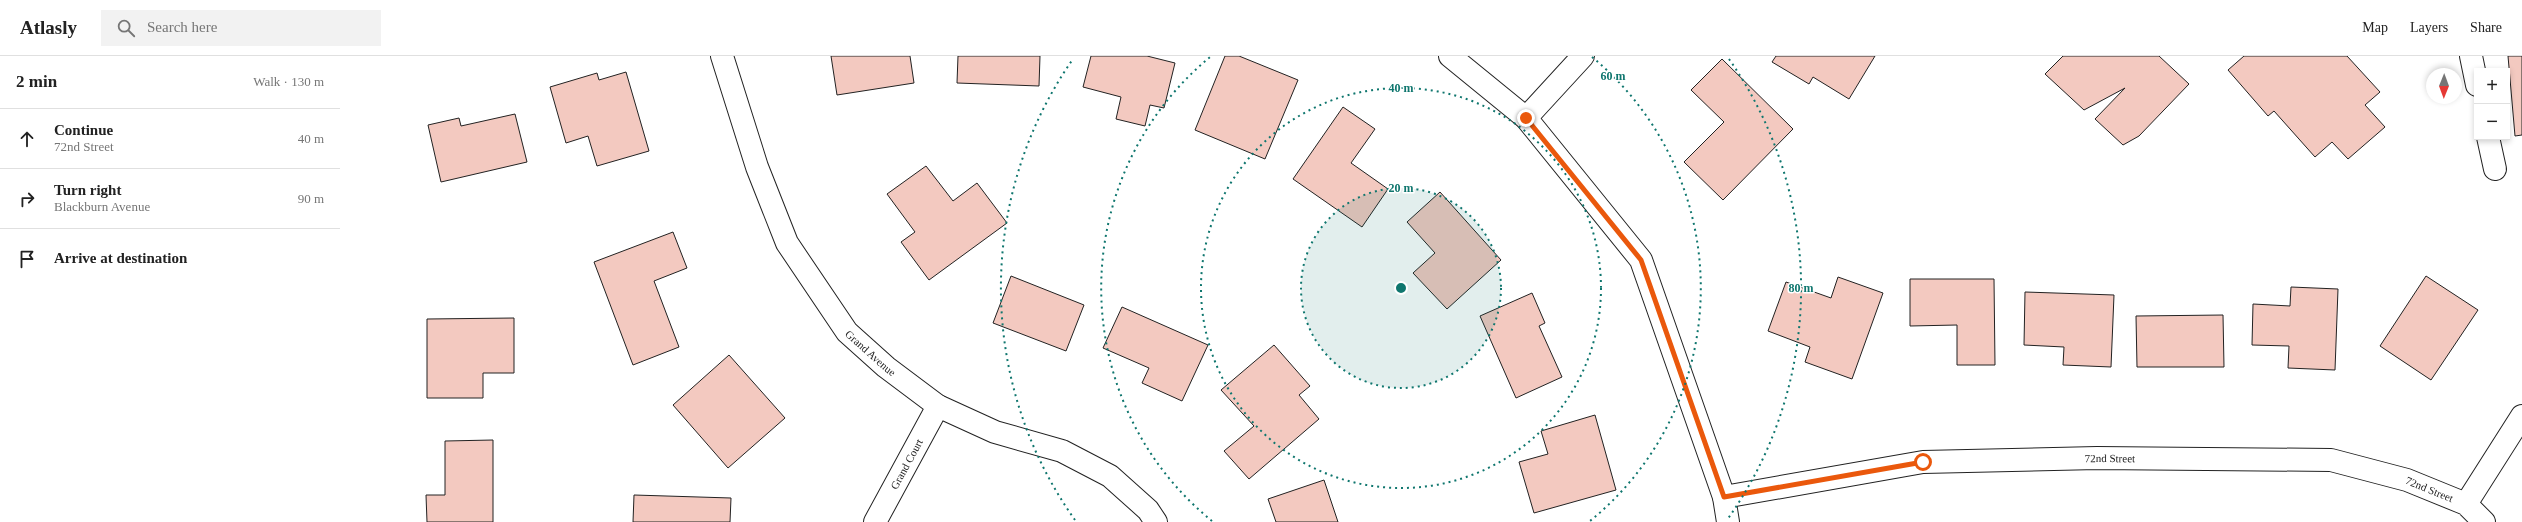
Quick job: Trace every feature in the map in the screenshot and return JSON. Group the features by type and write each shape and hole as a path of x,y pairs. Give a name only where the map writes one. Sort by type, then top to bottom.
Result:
{"street":[{"name":"Grand Avenue","path":"722,56 757,167 787,243 847,332 886,367 938,406 995,432 1062,451 1110,476 1148,510 1156,522"},
{"path":"1450,56 1526,118 1641,260 1724,497 1728,522"},
{"path":"1526,118 1583,56"},
{"path":"2471,56 2474,70"},
{"path":"2489,140 2495,169"},
{"name":"Grand Court","path":"875,522 938,406"},
{"path":"2466,504 2522,416"},
{"name":"72nd Street","path":"1724,497 1923,462 2096,458 2331,460 2407,480 2466,504 2484,522"}],"building":[{"path":"831,56 910,56 914,83 837,95"},
{"path":"958,56 1040,56 1039,86 957,83"},
{"path":"1091,56 1147,56 1175,63 1164,108 1150,105 1145,126 1116,119 1121,97 1083,87"},
{"path":"1225,56 1239,56 1298,80 1265,159 1195,130"},
{"path":"1776,56 1875,56 1849,99 1813,77 1809,84 1772,62"},
{"path":"2063,56 2159,56 2189,84 2139,136 2123,145 2095,119 2125,88 2084,110 2045,74"},
{"path":"2244,56 2347,56 2380,92 2365,105 2385,127 2348,159 2332,142 2315,157 2274,111 2268,116 2228,70"},
{"path":"2508,56 2522,56 2522,135 2515,136 2510,68"},
{"path":"1722,59 1793,129 1723,200 1684,162 1724,122 1691,90"},
{"path":"626,72 649,151 597,166 588,136 566,143 550,87 597,73 599,80"},
{"path":"1343,107 1375,129 1351,163 1388,189 1362,227 1293,179"},
{"path":"515,114 527,162 441,182 428,125 459,118 461,126"},
{"path":"926,166 953,201 977,183 1007,223 929,280 901,242 915,232 887,194"},
{"path":"1440,192 1501,260 1447,309 1413,273 1435,253 1407,222"},
{"path":"673,232 687,268 654,281 679,347 633,365 594,262"},
{"path":"1011,276 1084,305 1066,351 993,323"},
{"path":"2426,276 2478,310 2431,380 2380,346"},
{"path":"1838,277 1883,293 1852,379 1805,362 1810,347 1768,331 1786,282 1831,298"},
{"path":"1910,279 1994,279 1995,365 1957,365 1957,325 1910,326"},
{"path":"2291,287 2338,289 2335,370 2288,368 2289,346 2252,345 2253,304 2290,306"},
{"path":"2025,292 2114,295 2111,367 2063,365 2064,347 2024,345"},
{"path":"1532,293 1545,323 1539,326 1562,377 1516,398 1480,316"},
{"path":"1122,307 1208,345 1182,401 1142,383 1149,368 1103,348"},
{"path":"2223,315 2224,367 2137,367 2136,316"},
{"path":"514,318 514,373 483,373 483,398 427,398 427,319"},
{"path":"1274,345 1310,386 1299,395 1319,419 1249,479 1224,451 1254,426 1221,390"},
{"path":"729,355 785,418 728,468 673,405"},
{"path":"1595,415 1616,490 1534,513 1519,462 1548,454 1541,431"},
{"path":"493,440 493,522 427,522 426,495 445,495 445,441"},
{"path":"1324,480 1338,522 1276,522 1268,499"},
{"path":"634,495 731,498 730,522 633,522"}],"route":[{"path":"1526,118 1641,260 1724,497 1923,462"}]}
